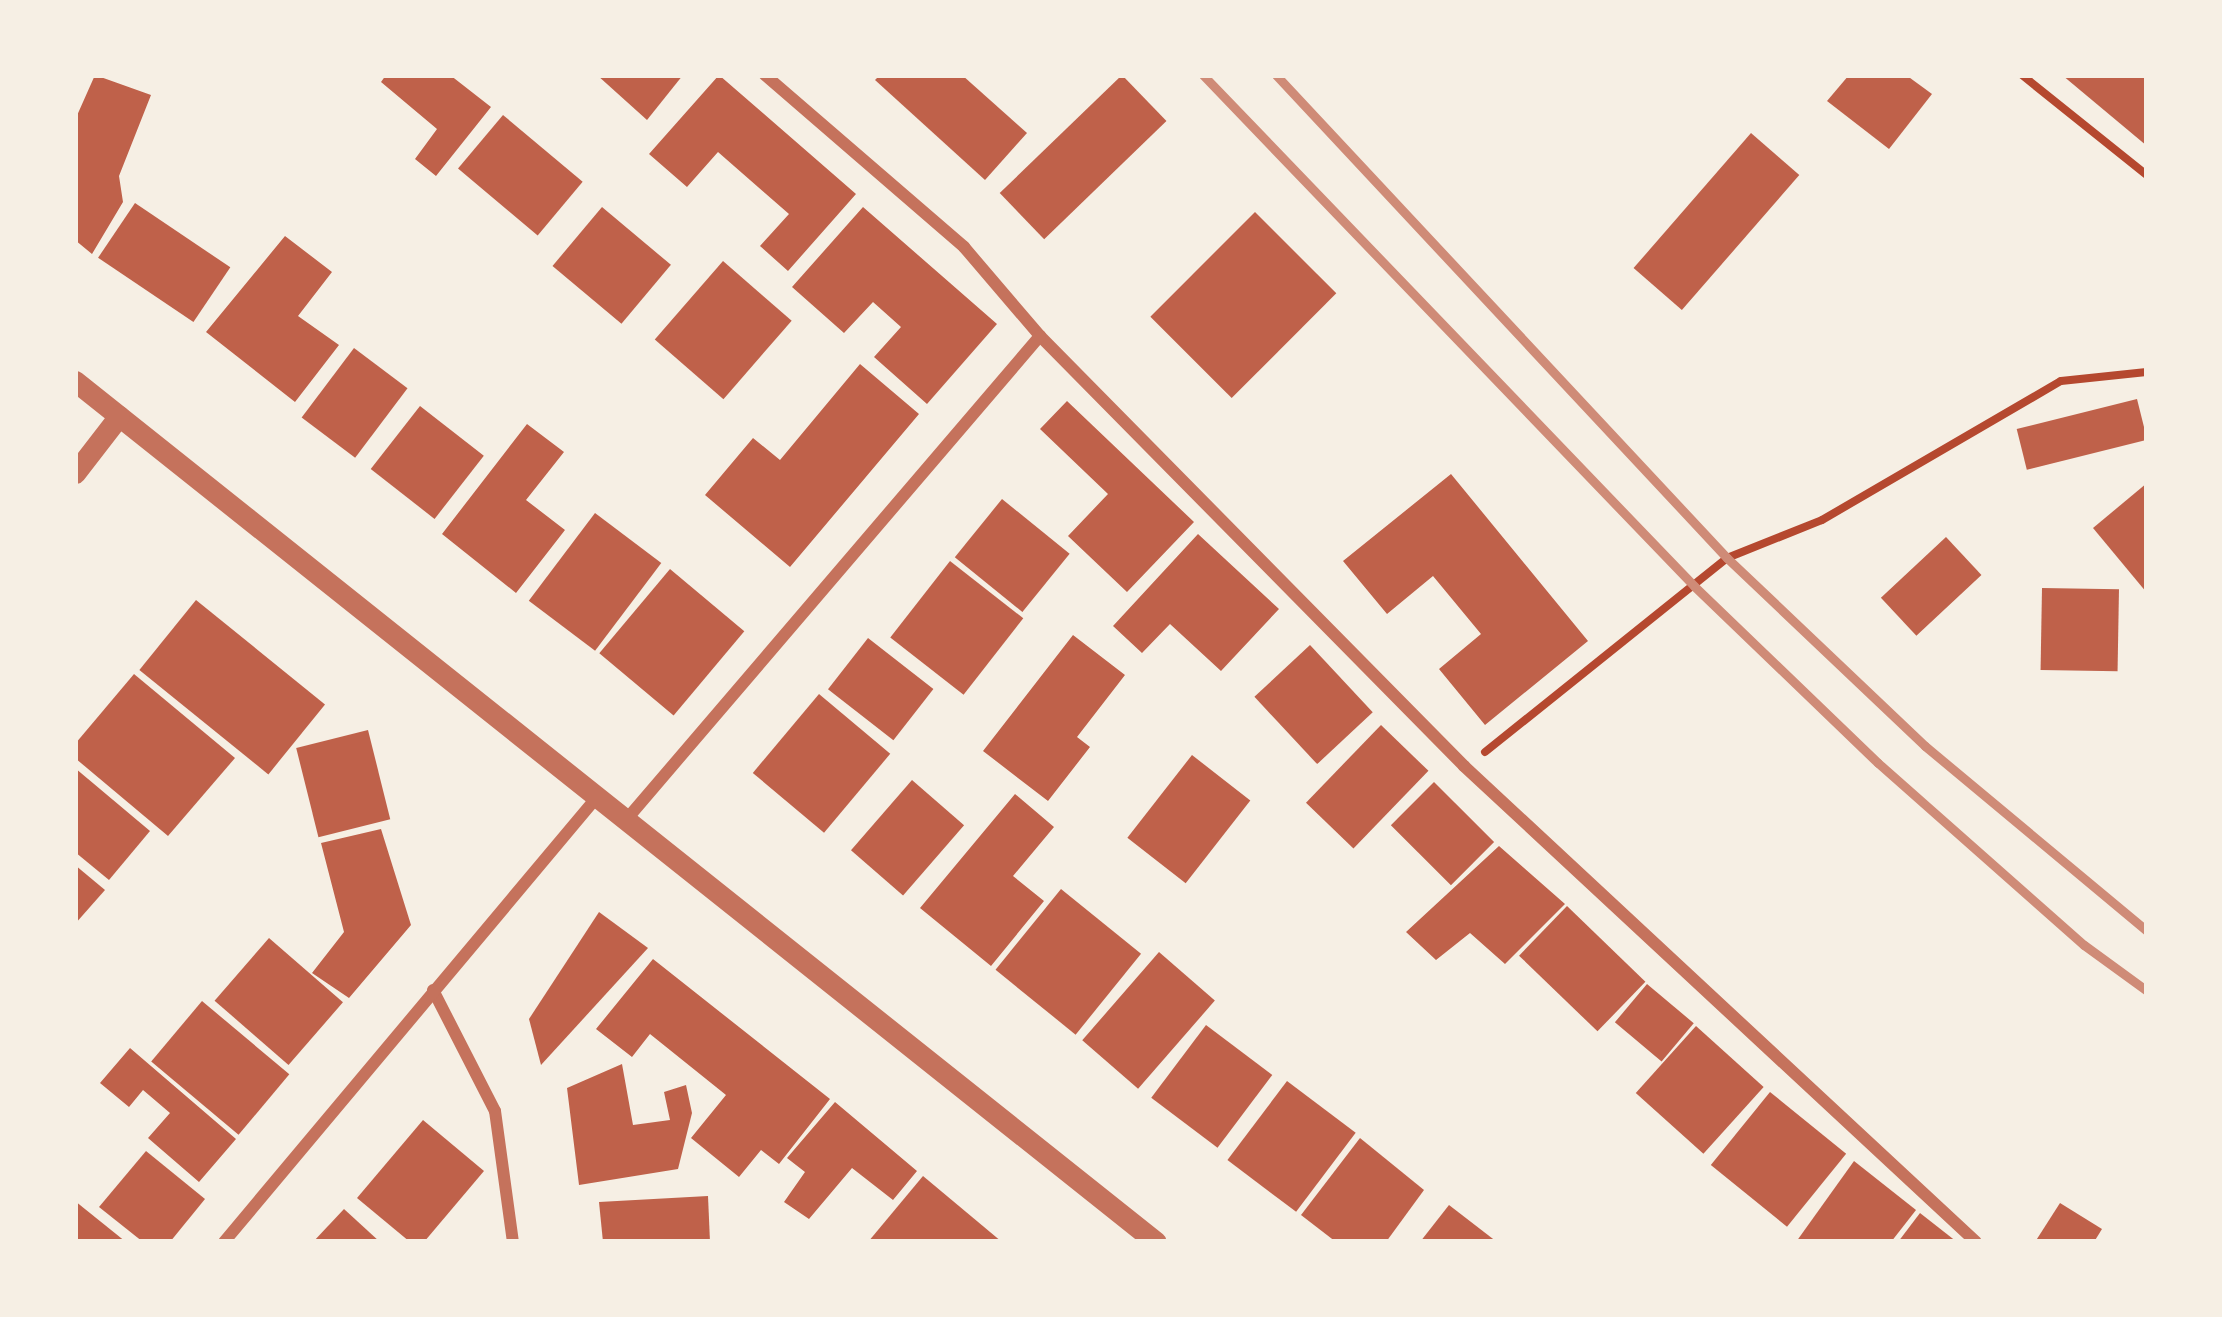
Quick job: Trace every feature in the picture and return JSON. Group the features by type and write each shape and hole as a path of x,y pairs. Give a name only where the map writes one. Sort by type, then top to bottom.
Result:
{"street":[{"path":"765,75 964,247 1040,337 1464,766 1976,1242"},
{"path":"626,820 1040,337"},
{"path":"75,381 1156,1242"},
{"path":"75,473 119,416"},
{"path":"224,1242 597,797"},
{"path":"433,990 495,1111 513,1242"}],"path":[{"path":"2022,75 2147,175"},
{"path":"1464,766 1562,697 1727,558 1822,520 2061,381 2147,372"}],"building":[{"path":"95,75 151,95 119,176 123,202 92,254 75,240 75,120"},
{"path":"386,75 450,75 491,107 436,176 415,159 437,129 381,82"},
{"path":"597,75 683,75 647,120"},
{"path":"719,75 856,194 788,271 760,246 789,214 718,152 687,187 649,154"},
{"path":"880,75 962,75 1027,133 985,180 875,80"},
{"path":"1122,75 1166,121 1044,239 1000,193"},
{"path":"1849,75 1906,75 1932,94 1889,149 1827,101"},
{"path":"2062,75 2147,75 2147,146"},
{"path":"503,115 583,182 538,235 458,169"},
{"path":"1751,133 1799,175 1682,310 1634,268"},
{"path":"135,203 230,267 193,322 98,258"},
{"path":"602,207 671,265 621,324 553,266"},
{"path":"863,207 997,324 927,404 874,357 901,327 873,302 844,333 792,287"},
{"path":"1255,212 1336,293 1232,398 1150,317"},
{"path":"285,236 332,272 298,316 339,345 295,402 206,332"},
{"path":"723,261 792,321 723,399 655,339"},
{"path":"354,348 408,388 355,458 302,417"},
{"path":"860,364 919,414 790,567 705,495 753,438 780,460"},
{"path":"2137,399 2147,440 2027,470 2017,429"},
{"path":"1067,401 1194,522 1127,592 1068,536 1108,494 1040,429"},
{"path":"420,406 484,456 435,519 371,469"},
{"path":"527,424 564,452 526,500 565,530 516,593 442,534"},
{"path":"1451,474 1588,641 1485,725 1439,669 1481,634 1433,576 1387,614 1343,561"},
{"path":"2147,483 2147,593 2093,528"},
{"path":"1002,499 1070,554 1022,612 955,557"},
{"path":"595,513 661,563 595,651 529,601"},
{"path":"1198,534 1279,609 1221,671 1170,624 1142,653 1113,626"},
{"path":"1946,537 1981,575 1916,636 1881,598"},
{"path":"950,561 1023,618 964,695 890,637"},
{"path":"670,569 744,631 674,716 599,653"},
{"path":"2042,588 2119,589 2118,671 2041,670"},
{"path":"196,600 325,704 268,774 139,670"},
{"path":"1073,635 1125,675 1077,737 1090,747 1048,801 983,751"},
{"path":"868,638 933,689 893,740 828,689"},
{"path":"1310,645 1373,712 1317,764 1254,697"},
{"path":"134,674 235,758 168,836 75,758 75,744"},
{"path":"819,694 890,754 824,833 753,773"},
{"path":"1381,725 1428,771 1353,849 1306,803"},
{"path":"368,730 390,819 318,837 296,748"},
{"path":"1192,755 1250,801 1186,883 1127,838"},
{"path":"75,768 150,831 109,880 75,852"},
{"path":"912,780 964,825 903,895 851,850"},
{"path":"1434,782 1494,842 1451,885 1391,825"},
{"path":"1015,794 1054,827 1013,876 1044,901 991,966 920,908"},
{"path":"381,829 411,925 349,998 312,973 344,932 321,843"},
{"path":"1499,846 1565,904 1505,964 1470,933 1436,960 1406,932"},
{"path":"75,865 105,890 75,924"},
{"path":"1061,889 1141,954 1076,1035 996,970"},
{"path":"1567,906 1645,982 1597,1031 1519,956"},
{"path":"599,912 648,948 541,1065 529,1019"},
{"path":"269,938 343,1002 289,1065 215,1001"},
{"path":"1159,952 1215,1001 1138,1089 1082,1040"},
{"path":"653,959 830,1099 779,1164 761,1150 739,1177 691,1138 726,1095 650,1034 632,1057 596,1029"},
{"path":"1647,984 1694,1023 1662,1062 1615,1022"},
{"path":"202,1001 289,1074 239,1135 151,1062"},
{"path":"1206,1025 1272,1075 1218,1148 1151,1098"},
{"path":"1696,1026 1764,1087 1703,1154 1636,1093"},
{"path":"130,1048 236,1139 199,1182 148,1138 170,1113 143,1090 129,1107 100,1083"},
{"path":"622,1064 633,1125 670,1120 664,1092 686,1085 692,1113 678,1169 579,1185 567,1088"},
{"path":"1287,1081 1356,1133 1296,1212 1227,1160"},
{"path":"1770,1092 1846,1154 1787,1227 1711,1165"},
{"path":"835,1102 917,1171 893,1200 852,1168 809,1219 784,1202 805,1172 787,1158"},
{"path":"423,1120 484,1171 424,1242 410,1242 357,1198"},
{"path":"1360,1138 1424,1190 1386,1242 1336,1242 1301,1215"},
{"path":"146,1151 205,1199 170,1242 143,1242 99,1207"},
{"path":"1854,1161 1916,1210 1891,1242 1796,1242"},
{"path":"923,1176 1002,1242 868,1242"},
{"path":"708,1196 710,1242 603,1242 599,1202"},
{"path":"75,1201 126,1242 75,1242"},
{"path":"2060,1203 2102,1229 2094,1242 2035,1242"},
{"path":"1449,1205 1497,1242 1420,1242"},
{"path":"344,1209 380,1242 313,1242"},
{"path":"1920,1213 1957,1242 1898,1242"}],"railway":[{"path":"1203,75 1694,586 1878,763 2084,945 2147,991"},
{"path":"1276,75 1727,558 1925,746 2147,931"}]}
